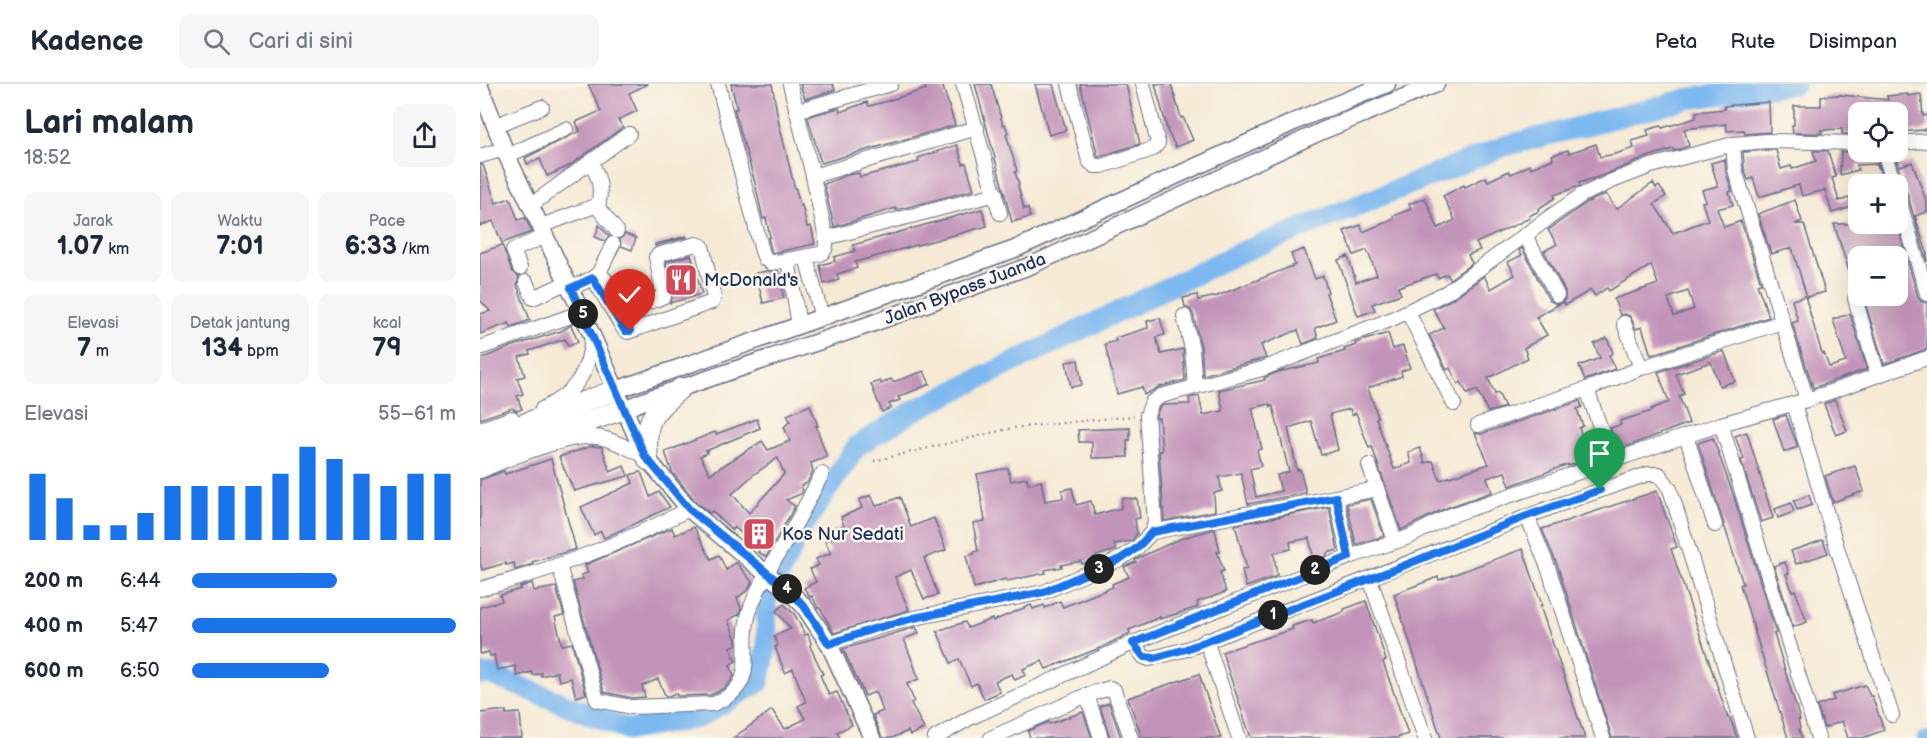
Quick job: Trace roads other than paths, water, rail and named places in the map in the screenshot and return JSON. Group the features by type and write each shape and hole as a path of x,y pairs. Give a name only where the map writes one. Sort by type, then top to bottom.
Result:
{"highway":[{"path":"647,458 648,425 661,405 681,388"},
{"name":"Jalan Bypass Juanda","path":"480,440 616,390"},
{"name":"Jalan Bypass Juanda","path":"480,459 624,409"}],"main road":[{"name":"Jalan Bypass Juanda","path":"616,390 1026,245 1307,116 1387,84"},
{"name":"Jalan Bypass Juanda","path":"624,409 868,325 1032,265 1322,131 1436,84"},
{"path":"481,95 647,458 689,509 788,590 804,606 829,644 872,738"}],"street":[{"path":"718,84 765,259 771,263 820,254 825,251 826,238 790,84"},
{"path":"796,111 891,84"},
{"path":"963,84 1000,213"},
{"path":"1069,84 1089,161 1095,166 1102,166 1153,149 1158,143 1143,84"},
{"path":"494,126 542,106"},
{"path":"813,176 977,128"},
{"path":"480,156 506,153 566,129"},
{"path":"531,205 629,135"},
{"path":"829,644 914,618 1044,592 1120,559 1137,548 1152,532 1155,522 1147,415 1152,402 1156,399 1195,386 1262,369 1408,312 1447,292 1582,195 1651,166 1733,144 1767,141 1848,143"},
{"path":"1908,142 1927,141"},
{"path":"1733,144 1735,170 1782,322 1838,551 1892,715"},
{"path":"526,282 533,298 596,275 615,237 598,208 600,180 591,162"},
{"path":"826,238 996,194"},
{"path":"520,268 513,250 543,231 591,207 598,208"},
{"path":"1908,230 1927,294"},
{"path":"1525,235 1557,294"},
{"path":"596,275 614,312 623,328 628,332 714,300 700,245 694,244 659,254 656,257 670,316"},
{"path":"806,257 822,318"},
{"path":"788,260 799,325"},
{"path":"596,275 626,301 644,305 664,296"},
{"path":"794,301 816,295"},
{"path":"614,312 626,301"},
{"path":"1857,306 1878,375"},
{"path":"480,348 582,312"},
{"path":"1408,312 1454,404"},
{"path":"1184,316 1192,349 1195,386"},
{"path":"1478,425 1782,322"},
{"path":"1624,323 1641,368"},
{"path":"480,429 540,409 556,402 570,391 577,384 591,356 592,335"},
{"path":"935,738 970,718 1133,643 1349,557 1409,537 1449,516 1721,424 1800,402 1927,358"},
{"path":"1587,388 1612,462"},
{"path":"1721,424 1818,738"},
{"path":"480,471 575,437 587,436 613,441 647,458"},
{"path":"1686,436 1715,525"},
{"path":"1369,465 1395,541"},
{"path":"559,565 597,700 631,707 713,704 732,693 743,679 746,662 745,630 749,613 822,474"},
{"path":"1133,643 1144,657 1149,659 1186,649 1527,516 1648,474 1659,474 1670,489 1747,738"},
{"path":"1152,532 1377,489"},
{"path":"1336,497 1349,557"},
{"path":"480,590 589,556 648,531 689,509"},
{"path":"1527,516 1549,570 1603,738"},
{"path":"1370,579 1425,738"},
{"path":"1206,640 1239,738"},
{"path":"991,738 1019,732 1087,695 1110,687 1114,690 1131,738"},
{"path":"1087,695 1101,738"}],"waterway":[{"path":"480,675 489,674 629,730 698,718 759,682 767,645 766,601 803,526 857,446 915,410 1237,254 1505,146 1687,99 1794,84"},
{"path":"1923,738 1927,737"}],"place":[{"name":"McDonald's","path":"681,280"},
{"name":"Kos Nur Sedati","path":"759,534"}]}
